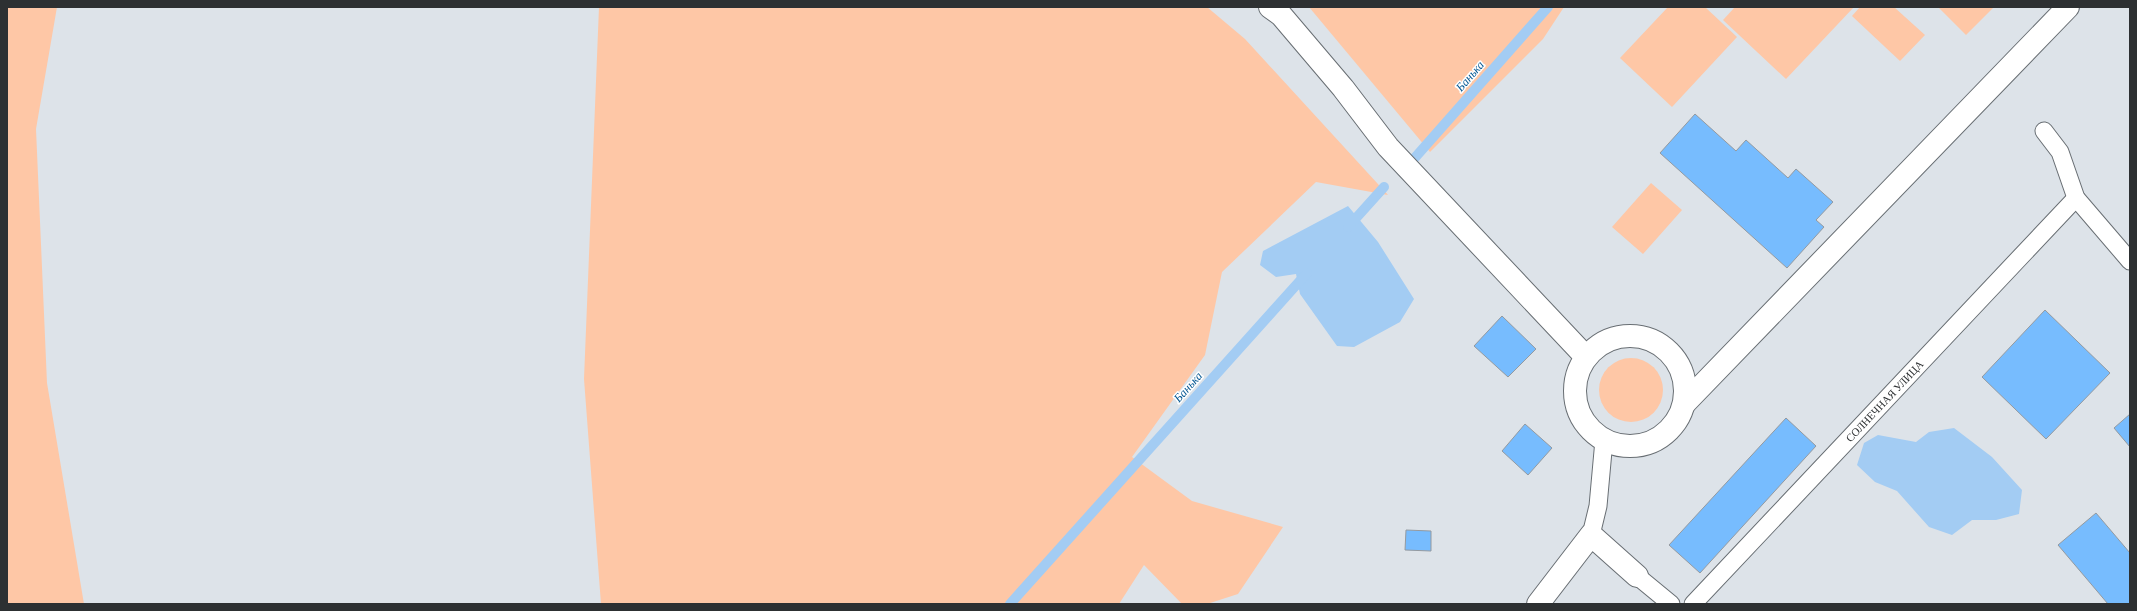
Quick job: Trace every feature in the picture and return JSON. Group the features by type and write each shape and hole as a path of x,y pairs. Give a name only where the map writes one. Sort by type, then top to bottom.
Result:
{"street":[{"path":"1270,7 1281,15 1343,88 1388,146 1586,357"},
{"path":"1684,404 2068,7"},
{"path":"1630,335 1647,338 1662,346 1677,362 1682,371 1686,388 1684,404 1676,422 1664,435 1650,443 1627,446 1619,445 1604,440 1591,431 1582,418 1576,403 1574,387 1578,371 1586,357 1602,343 1614,338 1630,335"},
{"path":"1538,604 1591,535 1637,576"}],"lane":[{"path":"2044,131 2060,152 2076,198 2130,261"},
{"name":"СОЛНЕЧНАЯ УЛИЦА","path":"1693,604 2076,198"},
{"path":"1591,535 1598,506 1604,440"},
{"path":"1637,576 1665,602"}],"shaded area":[{"path":"7,7 57,7 36,129 47,383 84,604 7,604"},
{"path":"599,7 1207,7 1245,39 1388,195 1316,182 1222,272 1205,355 1132,457 1192,501 1283,527 1238,594 1207,604 1182,604 1144,565 1119,604 601,604 584,379"},
{"path":"1309,7 1564,7 1543,39 1430,152"},
{"path":"1668,7 1705,7 1737,37 1672,107 1620,58"},
{"path":"1735,7 1854,7 1786,79 1723,20"},
{"path":"1860,7 1894,7 1925,35 1900,61 1852,16"},
{"path":"1938,7 1994,7 1966,35"},
{"path":"1651,183 1682,210 1643,254 1612,227"},
{"path":"1631,358 1649,364 1657,372 1663,390 1657,408 1649,416 1631,422 1613,416 1605,408 1599,390 1605,372 1613,364"}],"water":[{"path":"1348,206 1378,242 1414,299 1400,322 1354,347 1337,346 1300,294 1296,274 1276,277 1260,265 1263,251"},
{"path":"1954,428 1992,457 2022,490 2019,514 1996,520 1972,520 1952,535 1929,527 1897,491 1875,482 1857,465 1864,443 1878,435 1916,442 1929,432"}],"building":[{"path":"1695,114 1736,151 1746,140 1788,178 1796,169 1833,202 1816,220 1824,227 1787,268 1660,153"},
{"path":"2045,310 2110,373 2046,439 1982,377"},
{"path":"1502,316 1536,349 1508,377 1474,346"},
{"path":"2130,414 2130,447 2114,428"},
{"path":"1786,418 1816,446 1700,573 1669,545"},
{"path":"1525,424 1552,448 1528,475 1502,451"},
{"path":"2096,513 2130,553 2130,604 2108,604 2058,545"},
{"path":"1406,530 1431,531 1431,551 1405,550"}],"waterway":[{"name":"Банька","path":"1412,161 1548,7"},
{"name":"Банька","path":"1348,227 1384,187"},
{"name":"Банька","path":"1010,604 1307,273"}]}
